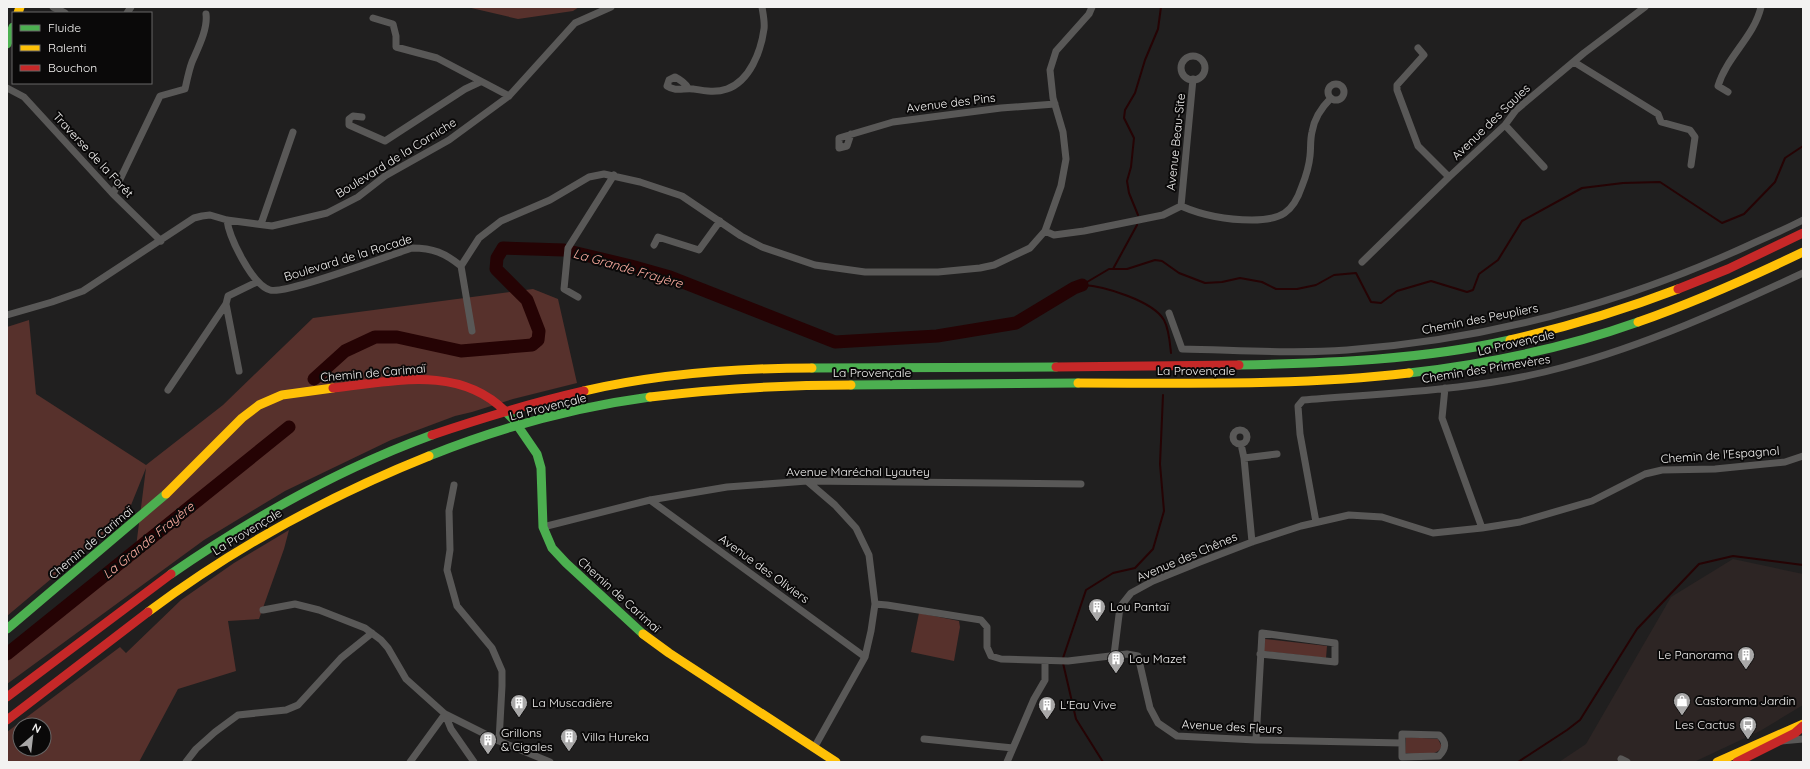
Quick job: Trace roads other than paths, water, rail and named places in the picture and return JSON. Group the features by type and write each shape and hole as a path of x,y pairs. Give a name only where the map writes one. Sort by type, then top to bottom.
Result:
{"main road":[{"path":"7,44 12,30"},
{"name":"La Provençale","path":"7,698 150,590 224,539 266,513 310,489 355,468 449,430 532,405 644,380 758,370 801,368 1304,365 1411,357 1531,336 1615,312 1664,296 1719,274 1803,233"},
{"name":"La Provençale","path":"7,720 152,609 208,569 248,544 327,500 374,478 429,456 499,432 536,422 612,404 656,397 736,388 800,385 1300,382 1339,381 1430,372 1482,364 1534,352 1576,342 1633,324 1726,290 1803,252"},
{"name":"Chemin de Carimaï","path":"7,629 155,505 252,409 273,398 302,392 427,379 462,384 483,392 493,399 513,419 537,454 543,478 543,527 552,548 559,556 642,633 738,700 836,762"},
{"path":"1737,762 1779,742 1795,733 1803,725"},
{"path":"1717,762 1803,725"}],"street":[{"path":"53,7 63,12"},
{"name":"Boulevard de la Corniche","path":"7,315 83,291 194,218 210,216 227,220 272,226 327,213 358,198 386,176 449,140 510,96 575,23 612,7"},
{"path":"688,88 712,92 726,90 734,86 745,76 759,52 764,27 762,7"},
{"path":"472,331 461,266 479,238 501,221 550,200 589,177 604,174 614,175 682,196 741,236 762,247 815,265 865,272 938,272 980,268 994,264 1030,248 1045,231 1061,186 1066,158 1063,132 1055,104 1050,70 1056,51 1089,14 1092,7"},
{"name":"Avenue des Saules","path":"1362,262 1449,176 1505,125 1516,110 1574,62 1645,7"},
{"path":"1728,92 1718,86 1719,82 1730,61 1752,31 1758,19 1761,7"},
{"path":"113,194 160,96 185,89 192,61 196,56 207,20 206,14"},
{"path":"373,18 393,24 396,36 396,47 437,58 480,82 510,96"},
{"path":"1418,48 1424,55 1397,85 1397,90 1418,146 1449,176"},
{"path":"1574,62 1658,114 1661,122 1690,130 1695,137 1691,165"},
{"name":"Avenue Beau-Site","path":"1181,206 1193,80"},
{"path":"362,117 353,116 349,119 349,125 385,141 465,89 480,82"},
{"name":"Traverse de la Forêt","path":"7,88 24,97 113,194 161,241"},
{"path":"1045,231 1054,234 1084,231 1163,215 1181,206 1195,212 1222,219 1267,220 1284,214 1297,202 1310,158 1312,131 1321,108 1331,98"},
{"name":"Avenue des Pins","path":"851,134 893,122 1001,108 1055,104"},
{"path":"1505,125 1544,167"},
{"path":"261,224 293,132"},
{"path":"578,297 564,289 567,252 614,175"},
{"path":"168,390 226,304 228,296 258,282 228,230 227,220"},
{"name":"Chemin des Peupliers","path":"1168,313 1182,349 1331,351 1414,343 1472,334 1529,322 1636,292 1689,272 1803,220"},
{"path":"654,246 658,236 699,250 720,221"},
{"name":"Boulevard de la Rocade","path":"258,282 271,291 284,290 412,248 427,248 447,255 461,266"},
{"name":"Chemin des Primevères","path":"1316,522 1300,434 1298,406 1303,400 1445,388 1514,378 1551,370 1623,349 1694,321 1803,273"},
{"path":"226,304 239,371"},
{"path":"1445,388 1442,418 1482,528"},
{"path":"1241,444 1244,458 1252,542"},
{"path":"1244,458 1277,454"},
{"name":"Chemin de l'Espagnol","path":"1316,522 1349,515 1382,517 1433,533 1482,528 1520,522 1592,501 1645,474 1662,470 1715,469 1785,462 1803,456"},
{"path":"807,481 835,506 856,528 869,555 875,604 871,632 865,657 821,733 814,748"},
{"name":"Avenue Maréchal Lyautey","path":"543,527 650,500 727,487 807,481 1081,484"},
{"path":"454,485 449,511 450,550 447,570 457,606 492,648 502,671 498,741"},
{"name":"Avenue des Oliviers","path":"650,500 865,657"},
{"name":"Avenue des Chênes","path":"1114,655 1120,607 1130,593 1153,581 1252,542 1316,522"},
{"path":"263,610 295,604 319,610 365,628 388,648 406,679 445,714 498,741 550,762"},
{"name":"Avenue des Fleurs","path":"875,604 981,620 987,627 986,647 991,656 1001,659 1068,661 1114,655 1132,654 1138,656 1150,708 1158,723 1177,736 1256,740 1402,743"},
{"path":"186,762 196,749 214,732 238,715 286,710 298,705 327,671 372,633"},
{"path":"1256,740 1260,654 1262,633 1335,643 1335,662 1260,654"},
{"path":"1007,762 1034,699 1045,680 1045,661"},
{"path":"410,762 445,714"},
{"path":"445,714 451,729 474,762"},
{"path":"1402,734 1439,735 1444,740 1445,746 1443,752 1439,756 1402,757 1402,743 1402,734"},
{"path":"924,739 1013,748"},
{"path":"1779,742 1803,739"}],"waterway":[{"path":"1138,215 1129,193 1127,181 1131,167 1134,138 1124,118 1125,110 1135,93 1145,60 1158,29 1161,7"},
{"path":"1082,285 1109,269 1127,269 1155,260 1162,261 1179,273 1205,283 1222,282 1240,278 1262,282 1276,289 1297,289 1316,285 1334,275 1356,273 1371,302 1381,303 1397,291 1431,281 1467,292 1473,290 1479,274 1498,260 1522,221 1582,188 1623,183 1660,182 1722,223 1744,214 1775,182 1785,158 1803,146"},
{"path":"1113,269 1137,225"},
{"name":"La Grande Frayère","path":"314,379 345,351 375,337 397,337 461,351 532,345 538,340 539,331 527,300 496,269 497,258 503,248 564,250 670,277 835,342 937,336 1016,323 1074,288 1082,285"},
{"path":"1083,285 1103,288 1127,296 1150,307 1158,313 1164,320 1167,328 1171,353"},
{"path":"1063,658 1086,590 1113,573 1135,568 1153,549 1164,511 1160,464 1163,395"},
{"name":"La Grande Frayère","path":"7,654 289,427"},
{"path":"1518,762 1580,720 1637,629 1699,564 1733,556 1803,565"},
{"path":"1063,663 1076,719 1103,762"}],"place":[{"name":"Lou Pantaï","path":"1097,622"},
{"name":"Le Panorama","path":"1746,670"},
{"name":"Lou Mazet","path":"1116,674"},
{"name":"Castorama Jardin","path":"1682,716"},
{"name":"La Muscadière","path":"519,718"},
{"name":"L'Eau Vive","path":"1047,720"},
{"name":"Les Cactus","path":"1748,740"},
{"name":"Villa Hureka","path":"569,752"},
{"name":"Grillons & Cigales","path":"488,755"}]}
